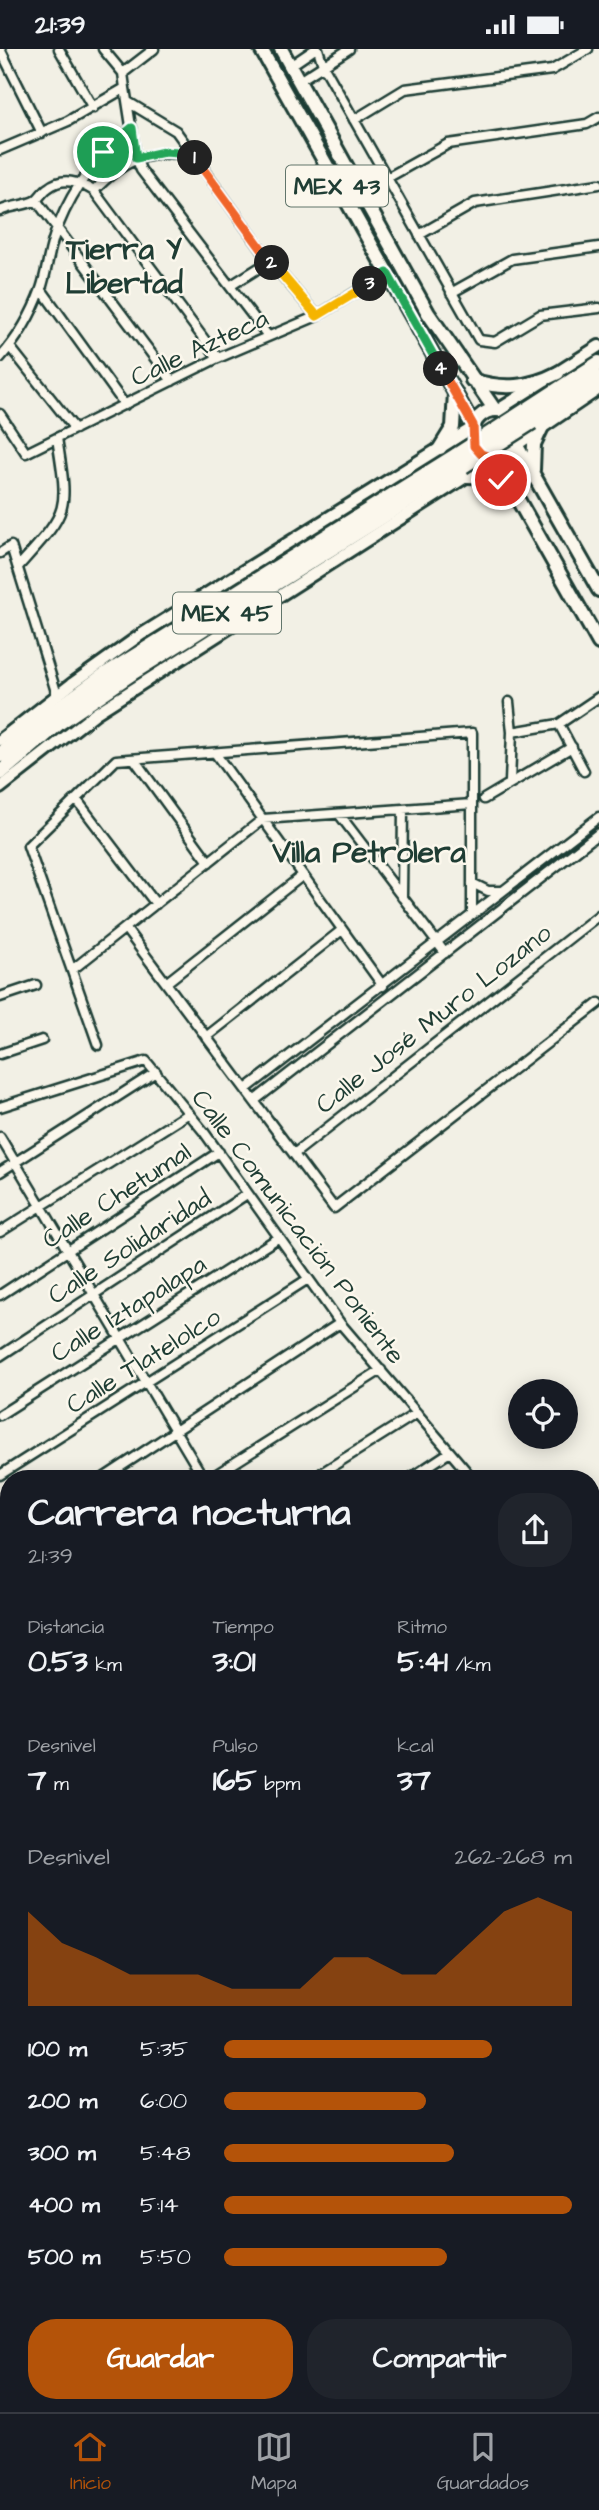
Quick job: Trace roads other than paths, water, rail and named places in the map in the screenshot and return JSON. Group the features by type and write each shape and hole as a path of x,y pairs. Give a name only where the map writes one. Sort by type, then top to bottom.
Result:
{"highway":[{"name":"MEX 45","path":"533,420 599,363"},
{"name":"MEX 45","path":"0,773 60,722 135,671 599,379"},
{"name":"MEX 45","path":"0,755 105,675 463,466"}],"main road":[{"name":"MEX 43","path":"261,49 455,392 473,427 474,446 481,454 495,459 599,643"},
{"name":"MEX 43","path":"281,49 428,313 472,380 497,410 511,415 517,422 520,435 518,445 599,590"},
{"path":"290,66 290,92 295,112"},
{"path":"0,740 142,634 473,427 481,415 497,410 599,346"},
{"path":"472,380 516,387 558,373"},
{"path":"0,788 96,713 463,466 508,456 533,420 599,389"},
{"path":"440,448 453,427 455,392"},
{"path":"463,466 494,477 516,496 539,484 532,453 533,420"}],"street":[{"path":"0,49 43,133"},
{"path":"59,49 93,108"},
{"path":"103,49 123,73 136,158 141,170 268,336"},
{"path":"123,73 154,49"},
{"path":"290,66 316,49 451,293 476,336 484,343 495,342 540,315 599,308"},
{"path":"299,81 349,49"},
{"path":"354,120 405,89 552,70 588,49"},
{"path":"0,150 43,133 93,108 125,88"},
{"path":"128,102 176,131 270,261 317,316"},
{"path":"387,178 448,144 587,124 599,117"},
{"path":"0,358 28,319 41,289 57,228 79,182 103,152 132,128"},
{"path":"94,191 113,171 136,158 164,152 193,154"},
{"path":"0,211 9,206 36,200 50,186 64,181 79,182 94,191 218,358"},
{"path":"419,235 475,203 599,184"},
{"path":"36,200 172,381"},
{"path":"451,293 512,259 599,247"},
{"path":"230,286 270,261"},
{"name":"Calle Azteca","path":"0,414 26,453 218,358 317,316 387,273"},
{"path":"41,289 125,405"},
{"path":"10,347 75,429"},
{"path":"18,567 55,525 63,509 65,493 57,438"},
{"path":"0,553 11,546 57,695"},
{"path":"513,732 559,724 599,697"},
{"path":"509,702 513,732 510,782"},
{"path":"559,724 584,771"},
{"path":"98,1045 28,846 116,760 472,733 472,915"},
{"path":"484,799 572,747"},
{"path":"215,753 389,996"},
{"path":"134,759 209,862"},
{"path":"76,799 156,904"},
{"path":"72,970 263,819 472,804"},
{"path":"402,897 403,809"},
{"path":"339,814 445,953"},
{"path":"246,1089 599,817"},
{"path":"254,1101 598,837 587,827"},
{"path":"166,983 303,875"},
{"path":"472,883 488,891 505,889"},
{"name":"Calle José Muro Lozano","path":"294,1154 599,915"},
{"path":"125,928 334,1208 599,1003"},
{"path":"206,1037 342,930"},
{"path":"0,997 36,985"},
{"path":"0,1054 42,1039"},
{"name":"Calle Comunicación Poniente","path":"0,1107 146,1061 219,1153 340,1323 465,1470"},
{"path":"0,1172 156,1072"},
{"path":"0,1232 189,1113"},
{"path":"0,1137 201,1470"},
{"name":"Calle Chetumal","path":"0,1294 219,1153"},
{"name":"Calle Solidaridad","path":"0,1356 247,1194"},
{"name":"Calle Iztapalapa","path":"0,1415 278,1238"},
{"name":"Calle Tlatelolco","path":"8,1470 308,1279"},
{"path":"116,1470 340,1323"},
{"path":"221,1470 381,1370"},
{"path":"326,1470 417,1413"},
{"path":"423,1470 450,1452"}],"district":[{"name":"Tierra Y Libertad","path":"124,266"},
{"name":"Villa Petrolera","path":"369,852"}]}
